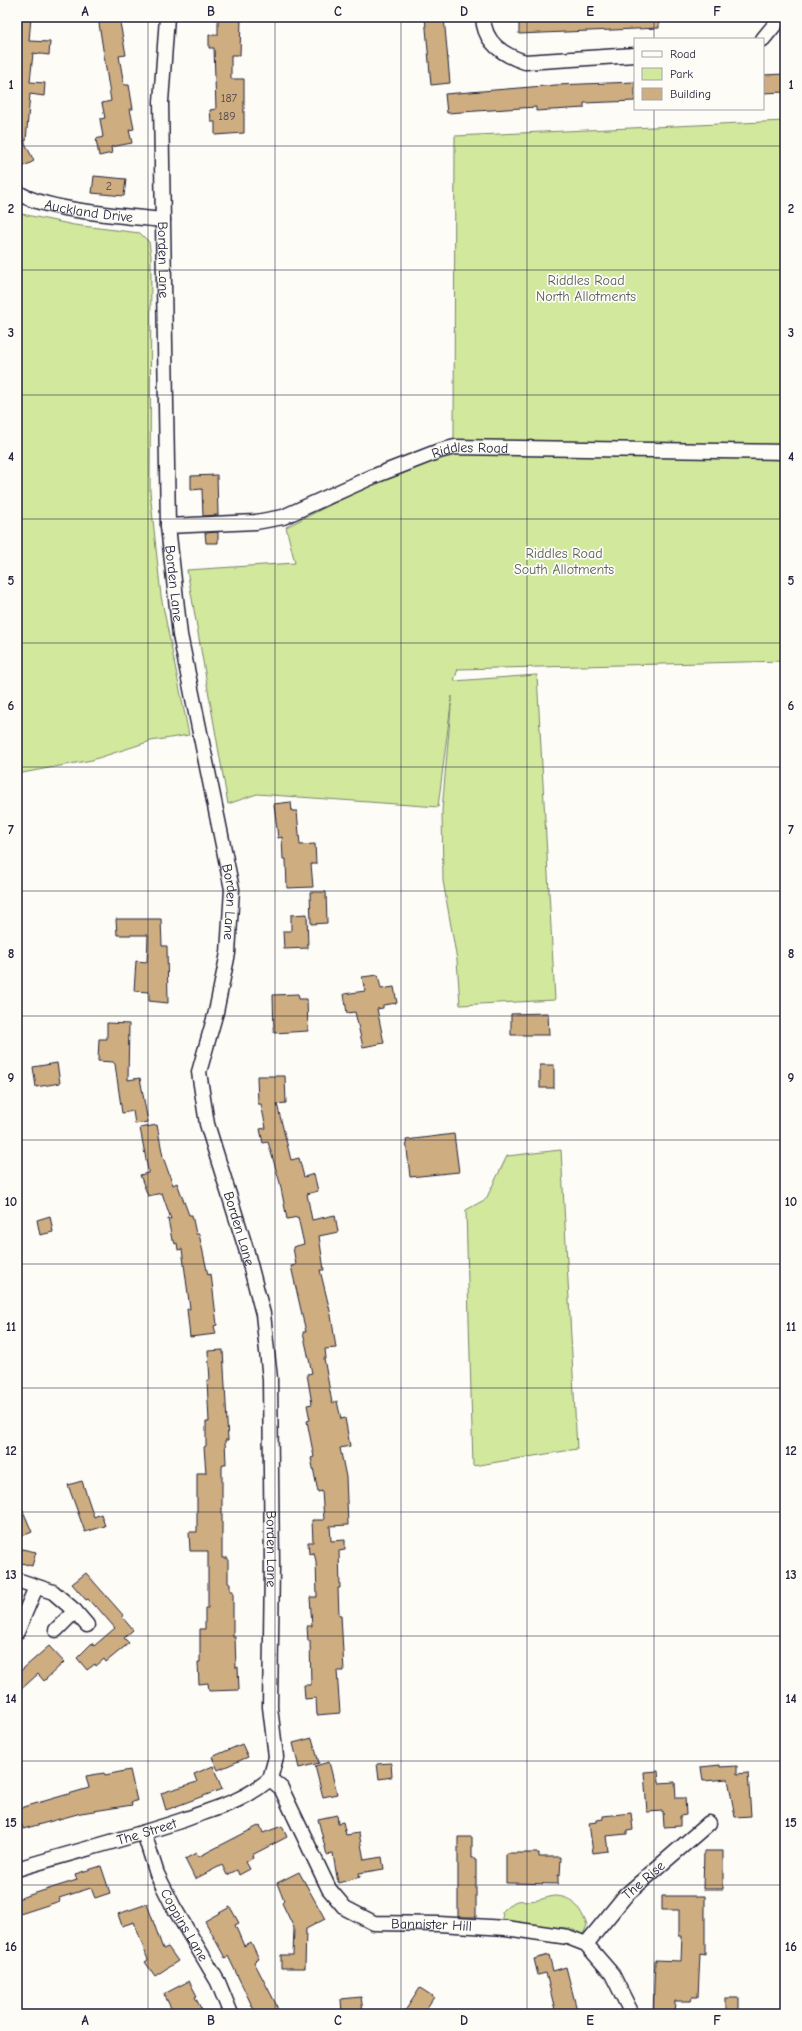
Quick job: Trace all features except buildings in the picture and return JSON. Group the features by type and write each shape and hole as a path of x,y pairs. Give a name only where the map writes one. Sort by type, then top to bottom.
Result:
{"street":[{"name":"Borden Lane","path":"167,17 161,102 168,526 180,635 232,889 228,953 216,1012 199,1072 207,1124 244,1242 263,1314 270,1379 272,1566 270,1706 276,1757 270,1779"},
{"path":"483,17 487,34 494,46 510,57 525,62 634,55"},
{"path":"764,38 781,17"},
{"name":"Auckland Drive","path":"17,192 39,202 92,212 163,220"},
{"name":"Riddles Road","path":"168,526 256,522 283,517 372,476 439,451 455,447 785,452"},
{"path":"17,1580 53,1592 75,1611 87,1625"},
{"path":"17,1632 36,1587"},
{"path":"56,1630 75,1611"},
{"name":"The Street","path":"17,1869 144,1833 236,1802 253,1793 270,1779"},
{"name":"Bannister Hill","path":"270,1779 282,1788 329,1889 345,1908 374,1923 439,1924 540,1932 568,1937 586,1944 612,1974 632,2014"},
{"name":"The Rise","path":"586,1944 626,1895 708,1822"},
{"name":"Coppins Lane","path":"144,1833 157,1874 173,1906 218,1982 232,2014"}],"green space":[{"name":"Riddles Road North Allotments","path":"785,121 785,446 454,440 455,136"},
{"path":"17,213 74,225 140,233 149,242 151,256 150,491 161,596 189,735 151,741 92,760 17,774"},
{"name":"Riddles Road South Allotments","path":"459,451 785,459 785,661 458,669 454,681 537,675 555,1000 460,1005 457,960 443,881 442,810 452,696 438,807 257,794 228,804 187,570 295,563 286,527 384,478"},
{"path":"561,1150 577,1449 473,1466 466,1210 486,1199 507,1156"},
{"path":"554,1896 566,1898 571,1901 582,1913 587,1925 583,1935 567,1928 504,1924 502,1912 512,1903 538,1900"}]}
